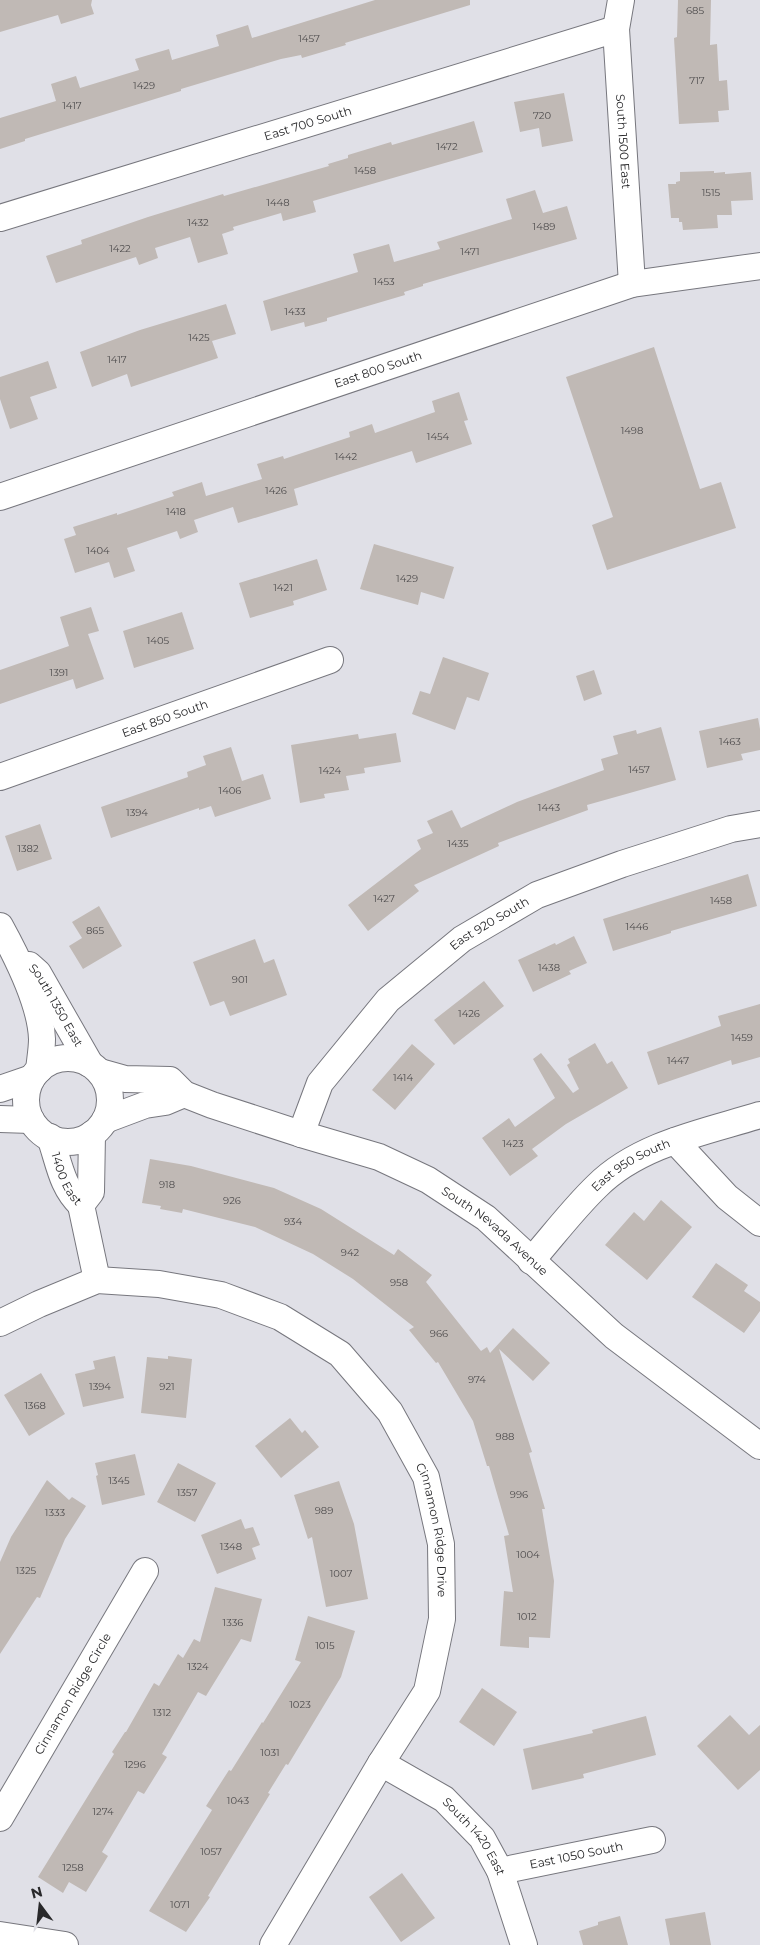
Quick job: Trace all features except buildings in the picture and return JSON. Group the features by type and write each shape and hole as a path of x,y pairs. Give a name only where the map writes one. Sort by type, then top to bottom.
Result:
{"street":[{"name":"South 1500 East","path":"621,0 616,29 632,284"},
{"name":"East 700 South","path":"0,218 616,29"},
{"name":"East 800 South","path":"0,497 632,284 760,266"},
{"name":"East 850 South","path":"0,777 330,660"},
{"name":"East 920 South","path":"301,1134 320,1083 388,1000 462,939 537,895 622,864 731,829 760,824"},
{"name":"South 1350 East","path":"0,926 14,952 37,1011 42,1038 35,1074"},
{"name":"South 1350 East","path":"14,952 38,973 95,1068"},
{"path":"0,1089 35,1074 50,1062 63,1058 77,1059 95,1068 107,1083 110,1095 109,1108 98,1127"},
{"name":"South Nevada Avenue","path":"95,1068 124,1079 170,1080 184,1094 212,1105 379,1157 428,1180 486,1218 614,1336 760,1446"},
{"path":"35,1074 26,1099 27,1110 40,1129"},
{"path":"0,1119 40,1129 60,1141 71,1141 144,1105 165,1102 184,1094"},
{"name":"East 950 South","path":"531,1261 597,1185 621,1167 650,1150 760,1114"},
{"name":"1400 East","path":"40,1129 70,1195 81,1205 90,1192 98,1127"},
{"path":"675,1141 727,1197 760,1223"},
{"path":"0,1323 39,1304 97,1280 81,1205"},
{"name":"Cinnamon Ridge Drive","path":"97,1280 159,1284 222,1295 280,1317 340,1354 390,1412 426,1477 441,1544 442,1619 427,1691 381,1763 273,1945"},
{"name":"Cinnamon Ridge Circle","path":"0,1818 145,1571"},
{"name":"South 1420 East","path":"381,1763 444,1799 482,1838 500,1871 524,1945"},
{"name":"East 1050 South","path":"500,1871 652,1840"},
{"path":"0,1935 65,1945"}]}
